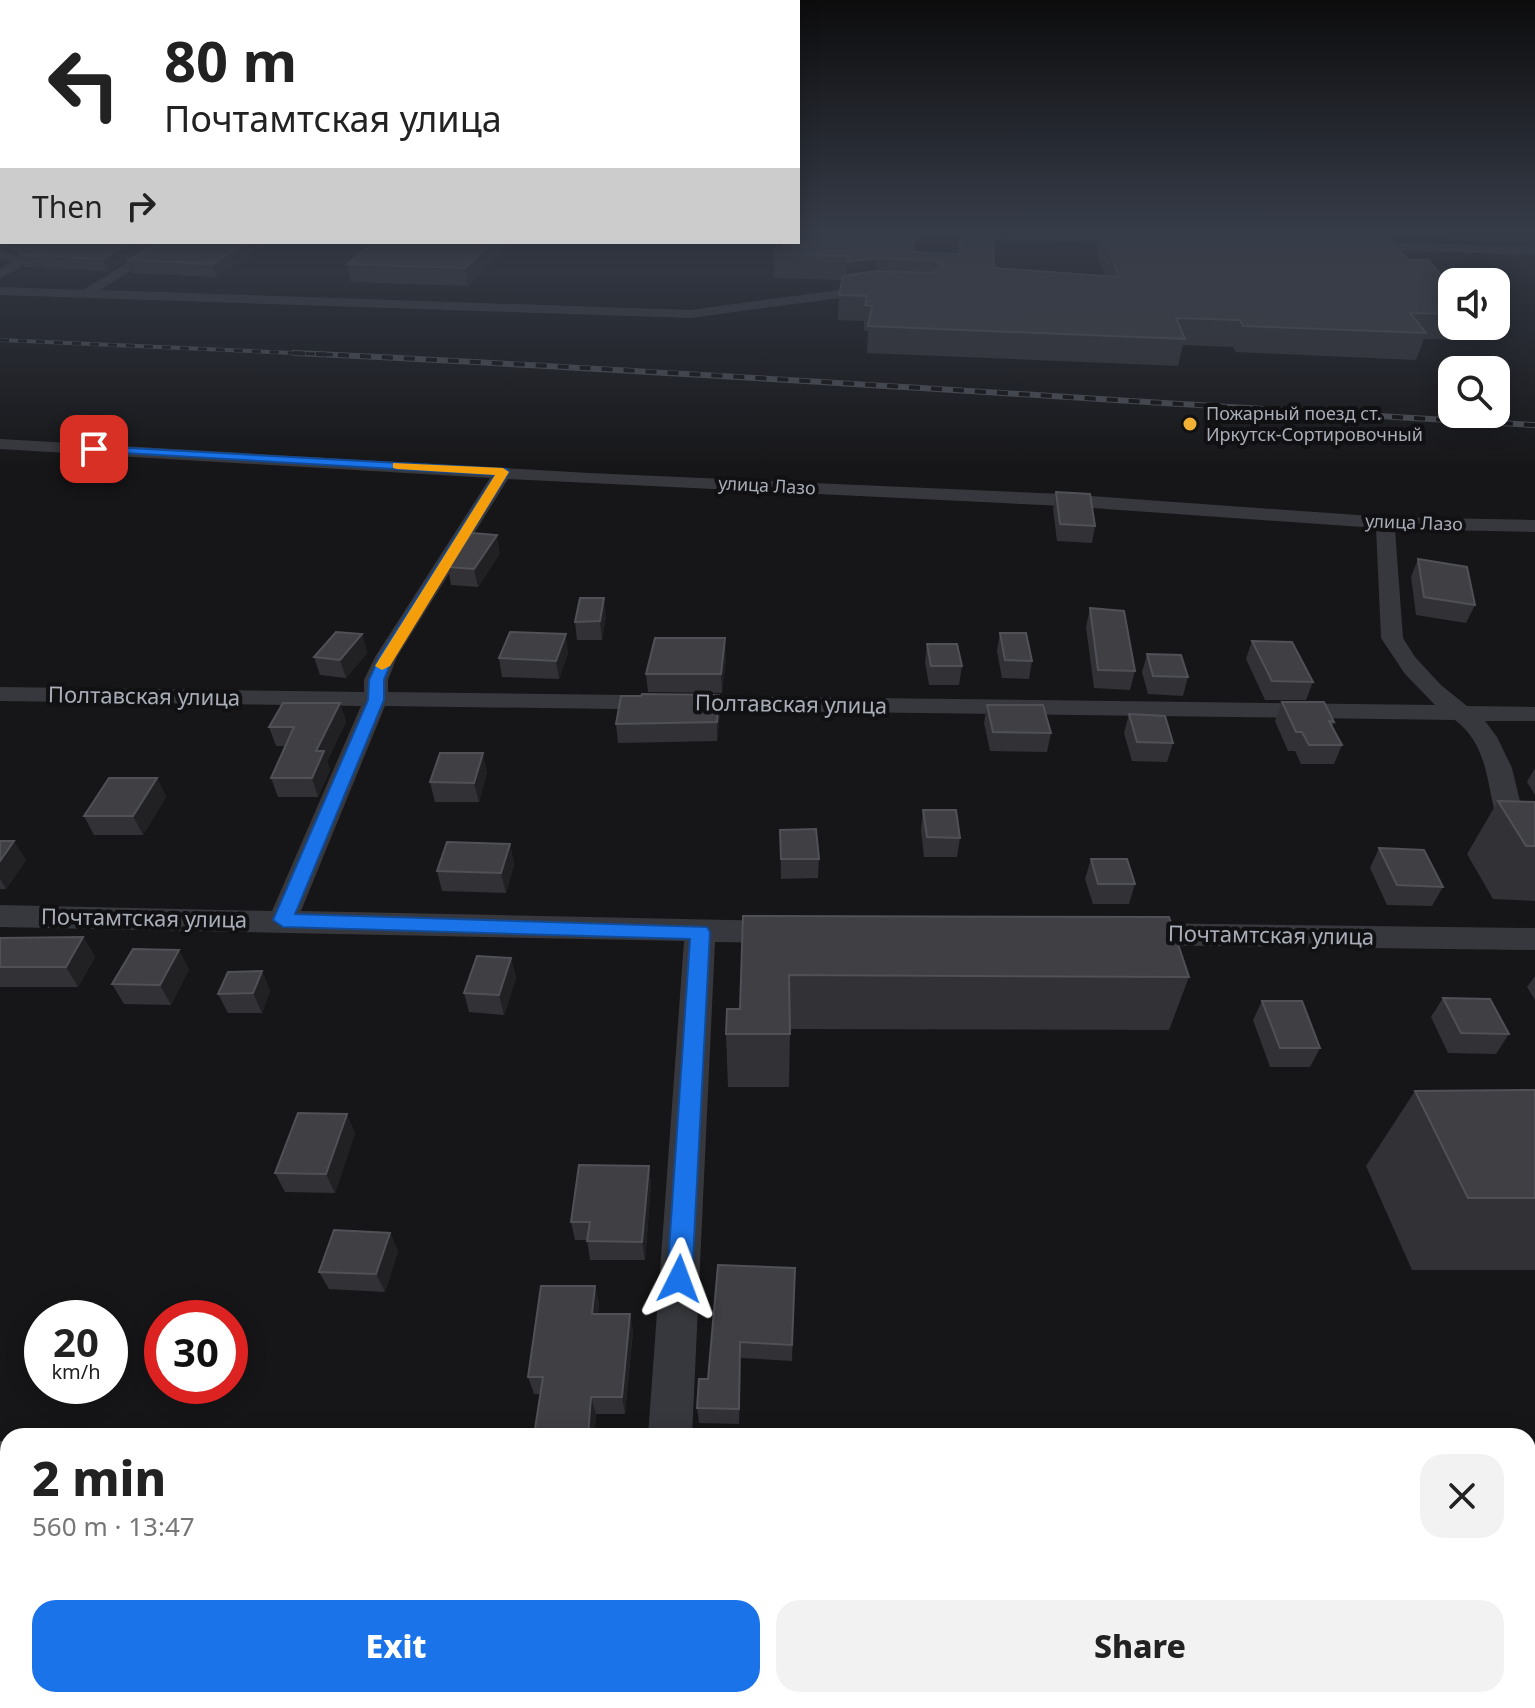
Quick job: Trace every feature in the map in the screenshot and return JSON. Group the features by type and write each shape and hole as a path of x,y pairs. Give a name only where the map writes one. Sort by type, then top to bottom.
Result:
{"street":[{"path":"590,311 690,314 714,311"},
{"name":"улица Лазо","path":"0,444 1063,500 1385,523 1535,526"},
{"path":"283,920 376,700 376,680 386,657 503,472"},
{"path":"1385,523 1392,638 1399,653 1432,689 1480,729 1503,771 1511,820 1535,868"},
{"name":"Полтавская улица","path":"0,694 1535,714"},
{"name":"Почтамтская улица","path":"0,916 807,932"},
{"path":"670,1428 700,932"},
{"name":"Почтамтская улица","path":"1112,933 1535,939"}],"building":[{"path":"871,311 1438,311 1438,314 1410,313 1426,333 1243,326 1240,320 1176,318 1185,339 868,326"},
{"path":"1056,492 1090,494 1095,526 1060,524"},
{"path":"472,533 497,535 474,569 448,567"},
{"path":"1418,559 1467,567 1475,605 1424,597"},
{"path":"580,598 604,598 600,621 575,622"},
{"path":"1090,608 1124,611 1135,671 1098,670"},
{"path":"336,632 362,634 340,660 314,657"},
{"path":"510,632 566,634 556,661 499,658"},
{"path":"1000,633 1026,633 1032,661 1005,660"},
{"path":"655,638 725,638 721,674 646,674"},
{"path":"1252,641 1292,642 1313,682 1272,681"},
{"path":"927,644 957,644 962,666 931,666"},
{"path":"1147,654 1181,655 1188,677 1153,676"},
{"path":"719,695 717,722 616,724 621,696"},
{"path":"1282,702 1324,702 1334,722 1329,721 1342,745 1309,745 1302,732 1296,732"},
{"path":"283,703 340,703 316,751 324,751 312,778 271,778 294,727 269,727"},
{"path":"987,705 1043,705 1051,733 993,732"},
{"path":"1129,714 1165,716 1173,743 1137,742"},
{"path":"440,753 483,753 474,783 430,782"},
{"path":"109,778 157,778 133,816 84,816"},
{"path":"1498,801 1535,802 1535,846 1526,846"},
{"path":"923,810 956,810 960,838 927,837"},
{"path":"816,829 819,859 781,859 780,830"},
{"path":"0,841 14,841 0,861"},
{"path":"447,842 510,844 501,873 437,871"},
{"path":"1379,848 1424,850 1443,887 1397,885"},
{"path":"1091,859 1127,859 1135,884 1098,884"},
{"path":"743,916 1169,917 1189,977 789,975 790,1034 726,1034 727,1009 740,1009"},
{"path":"83,937 66,967 0,967 0,938"},
{"path":"133,949 179,950 160,985 112,984"},
{"path":"477,956 511,958 499,995 464,993"},
{"path":"262,971 253,993 218,994 228,972"},
{"path":"1443,998 1490,999 1509,1034 1461,1033"},
{"path":"1262,1001 1302,1001 1320,1048 1280,1048"},
{"path":"1535,1090 1535,1198 1468,1198 1415,1091"},
{"path":"298,1113 347,1114 326,1174 275,1173"},
{"path":"579,1165 649,1166 642,1242 587,1241 590,1222 571,1222"},
{"path":"334,1230 390,1233 376,1274 319,1272"},
{"path":"718,1265 795,1268 792,1345 740,1342 739,1409 697,1408 699,1379 708,1379"},
{"path":"541,1286 595,1286 592,1314 630,1314 622,1397 591,1397 589,1428 535,1428 543,1377 528,1377"}],"railway":[{"path":"0,340 301,353"},
{"path":"294,353 301,353"},
{"path":"301,353 338,355"},
{"path":"301,353 1535,425"}],"slow traffic":[{"path":"382,666 503,472 397,466"}],"place":[{"name":"Пожарный поезд ст. Иркутск-Сортировочный","path":"1190,424"}],"route":[{"path":"94,449 503,472 386,657 376,680 376,700 283,920 700,932 679,1279"}]}
